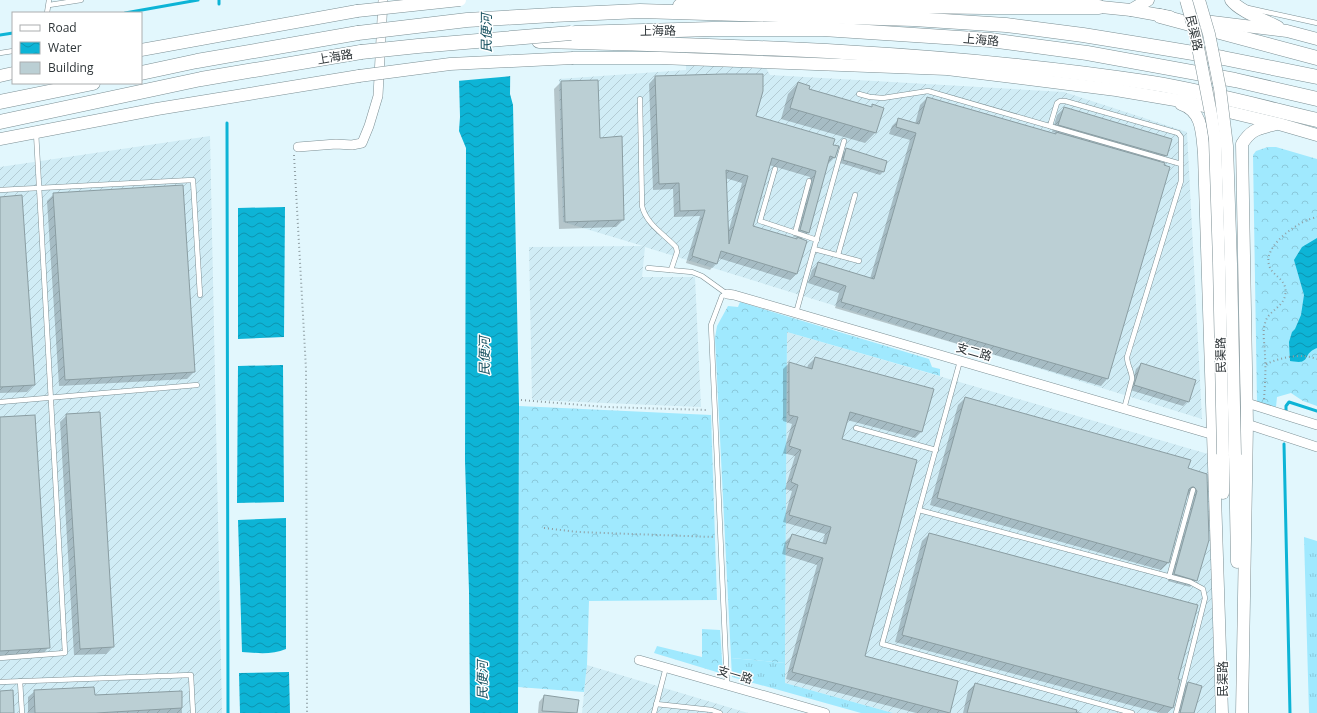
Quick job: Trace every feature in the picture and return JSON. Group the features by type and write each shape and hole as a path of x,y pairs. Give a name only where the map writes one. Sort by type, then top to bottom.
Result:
{"highway":[{"path":"640,12 700,3 1099,7"},
{"name":"上海路","path":"142,73 197,61 358,33 467,20 640,12 913,19 1006,25 1083,35 1223,58 1317,77"},
{"path":"1160,16 1317,58"},
{"name":"上海路","path":"0,122 201,79 361,52 493,40 712,30 823,29 990,40 1087,53 1235,80 1317,99"},
{"path":"571,37 693,45 813,50 1040,68 1153,84 1202,93 1317,120"},
{"path":"0,102 88,84"}],"main road":[{"path":"142,50 357,11 460,0"},
{"path":"1037,0 1131,10 1160,16 1286,31 1317,39"},
{"path":"1131,10 1148,0"},
{"name":"民渠路","path":"1186,0 1195,32 1215,140 1219,262 1242,713"},
{"name":"民渠路","path":"1200,0 1209,34 1220,89 1227,146 1232,264 1229,455 1222,713"},
{"path":"1233,2 1248,12 1286,31"},
{"name":"上海路","path":"0,139 157,109 359,76 450,64 573,58 660,58 947,69 1116,90 1160,97 1279,124 1317,135"},
{"path":"0,76 12,74"},
{"name":"民渠路","path":"1160,97 1192,109 1198,118 1202,132 1214,435 1222,713"},
{"name":"民渠路","path":"1242,713 1247,424 1242,144 1248,135 1256,130 1279,124"}],"street":[{"path":"298,147 336,144 352,146 362,143 370,126 378,96 383,0"},
{"name":"支二路","path":"727,294 1214,435"},
{"path":"1247,403 1317,425"},
{"path":"1247,424 1317,447"},
{"name":"支一路","path":"639,660 825,713"}],"lane":[{"path":"47,12 49,2 81,0"},
{"path":"1233,2 1262,11 1317,23"},
{"path":"0,53 12,50"},
{"path":"859,94 883,98 928,91 1181,164"},
{"path":"640,98 643,212 653,225 676,247 677,252 671,270"},
{"path":"1050,126 1057,103 1060,101 1065,101 1178,133 1181,137 1181,181 1127,357 1132,379 1124,408"},
{"path":"0,658 65,653 36,132"},
{"path":"796,313 844,142"},
{"path":"775,169 760,221 817,240"},
{"path":"0,190 193,180 200,295"},
{"path":"795,232 809,181"},
{"path":"838,255 855,194"},
{"path":"814,249 859,261"},
{"path":"648,268 692,272 702,276 727,294 722,296 711,325 727,685"},
{"path":"960,361 882,644 1132,713"},
{"path":"0,402 197,385"},
{"path":"856,428 936,450"},
{"path":"1169,577 1193,490"},
{"path":"919,510 1190,582 1203,589 1205,598 1176,713"},
{"path":"654,713 666,667"},
{"path":"0,682 191,675 193,713"},
{"path":"20,682 22,713"},
{"path":"656,704 712,710 720,713"}],"path":[{"path":"298,147 294,155 306,369 307,713"},
{"path":"1264,408 1266,363 1264,334 1265,322 1272,311 1280,305 1285,295 1282,281 1271,269 1269,264 1269,256 1271,249 1286,234 1300,224 1317,216"},
{"path":"1266,363 1296,356 1317,359"},
{"path":"520,400 606,407 714,410"},
{"path":"544,528 578,532 720,537"}],"shaded area":[{"path":"761,59 770,75 1064,92 1187,132 1202,419 645,247 642,277 695,277 701,407 532,400 529,247 643,246 563,222 559,79 686,70 686,63"},
{"path":"210,136 222,713 0,713 0,167"},
{"path":"787,332 1208,454 1216,713 893,713 785,683"},
{"path":"587,665 748,713 582,713"}],"green space":[{"path":"1268,147 1276,147 1317,159 1317,406 1303,401 1291,393 1277,397 1276,407 1257,402 1253,155 1256,151"},
{"path":"740,302 929,359 932,367 940,369 940,376 787,332 785,663 731,658 715,338 717,326 728,306 738,307"},
{"path":"519,406 711,415 717,600 589,601 587,665 584,692 518,687"},
{"path":"1304,537 1317,541 1317,713 1309,713"},
{"path":"702,629 720,630 723,674 654,653 657,646 702,657"},
{"path":"731,658 785,663 785,683 893,713 861,713 732,677"}],"water":[{"name":"民便河","path":"457,0 511,0 510,94 513,105 519,406 518,713 470,713 469,591 465,461 466,148 459,131 460,117"},
{"path":"285,207 284,337 238,339 238,208"},
{"path":"1317,238 1317,348 1311,351 1302,362 1290,361 1289,342 1292,332 1295,329 1301,315 1304,295 1294,260 1302,247"},
{"path":"283,365 284,502 237,503 238,366"},
{"path":"286,518 286,649 270,653 242,652 238,520"},
{"path":"289,672 290,713 240,713 239,673"}],"pier":[{"path":"455,0 513,0 512,76 457,81"}],"building":[{"path":"763,74 763,91 756,116 835,139 833,145 839,146 835,158 830,156 809,233 800,230 816,171 772,158 753,226 807,241 797,274 721,251 717,264 692,256 705,210 680,211 679,183 659,184 655,76","holes":["726,170 748,176 729,244"]},
{"path":"598,80 600,138 622,136 624,220 565,222 561,81"},
{"path":"798,82 810,86 809,89 872,107 872,104 884,108 876,133 790,108"},
{"path":"927,97 1165,163 1164,165 1170,167 1108,379 841,302 846,286 814,276 818,262 874,279 916,133 896,127 898,118 919,124"},
{"path":"1064,107 1172,139 1167,156 1058,125"},
{"path":"846,148 887,161 884,172 843,160"},
{"path":"183,185 195,372 65,380 53,193"},
{"path":"22,195 35,385 0,387 0,197"},
{"path":"815,357 934,389 922,432 850,412 842,439 917,460 865,656 958,681 950,713 792,672 823,558 787,548 792,534 826,544 831,527 789,515 798,485 791,482 801,450 789,446 798,417 789,415 789,362 812,369"},
{"path":"1141,363 1196,380 1189,402 1134,385"},
{"path":"965,397 1191,460 1188,468 1207,474 1209,540 1197,581 1174,574 1197,491 1194,487 1189,489 1169,563 937,498"},
{"path":"100,412 114,647 80,649 66,414"},
{"path":"35,415 50,648 0,651 0,417"},
{"path":"929,533 1198,605 1178,679 1180,680 1173,708 902,635"},
{"path":"1188,682 1202,686 1194,713 1180,713"},
{"path":"975,683 1077,710 1076,713 967,713"},
{"path":"94,687 95,695 182,691 182,708 96,713 35,713 34,690"},
{"path":"13,690 14,713 0,713 0,691"},
{"path":"544,695 579,700 577,713 542,711"}],"waterway":[{"path":"131,12 198,0"},
{"path":"0,35 12,33"},
{"path":"227,123 228,713"},
{"path":"1286,411 1286,406 1289,402 1317,411"},
{"path":"1284,444 1290,713"}]}
